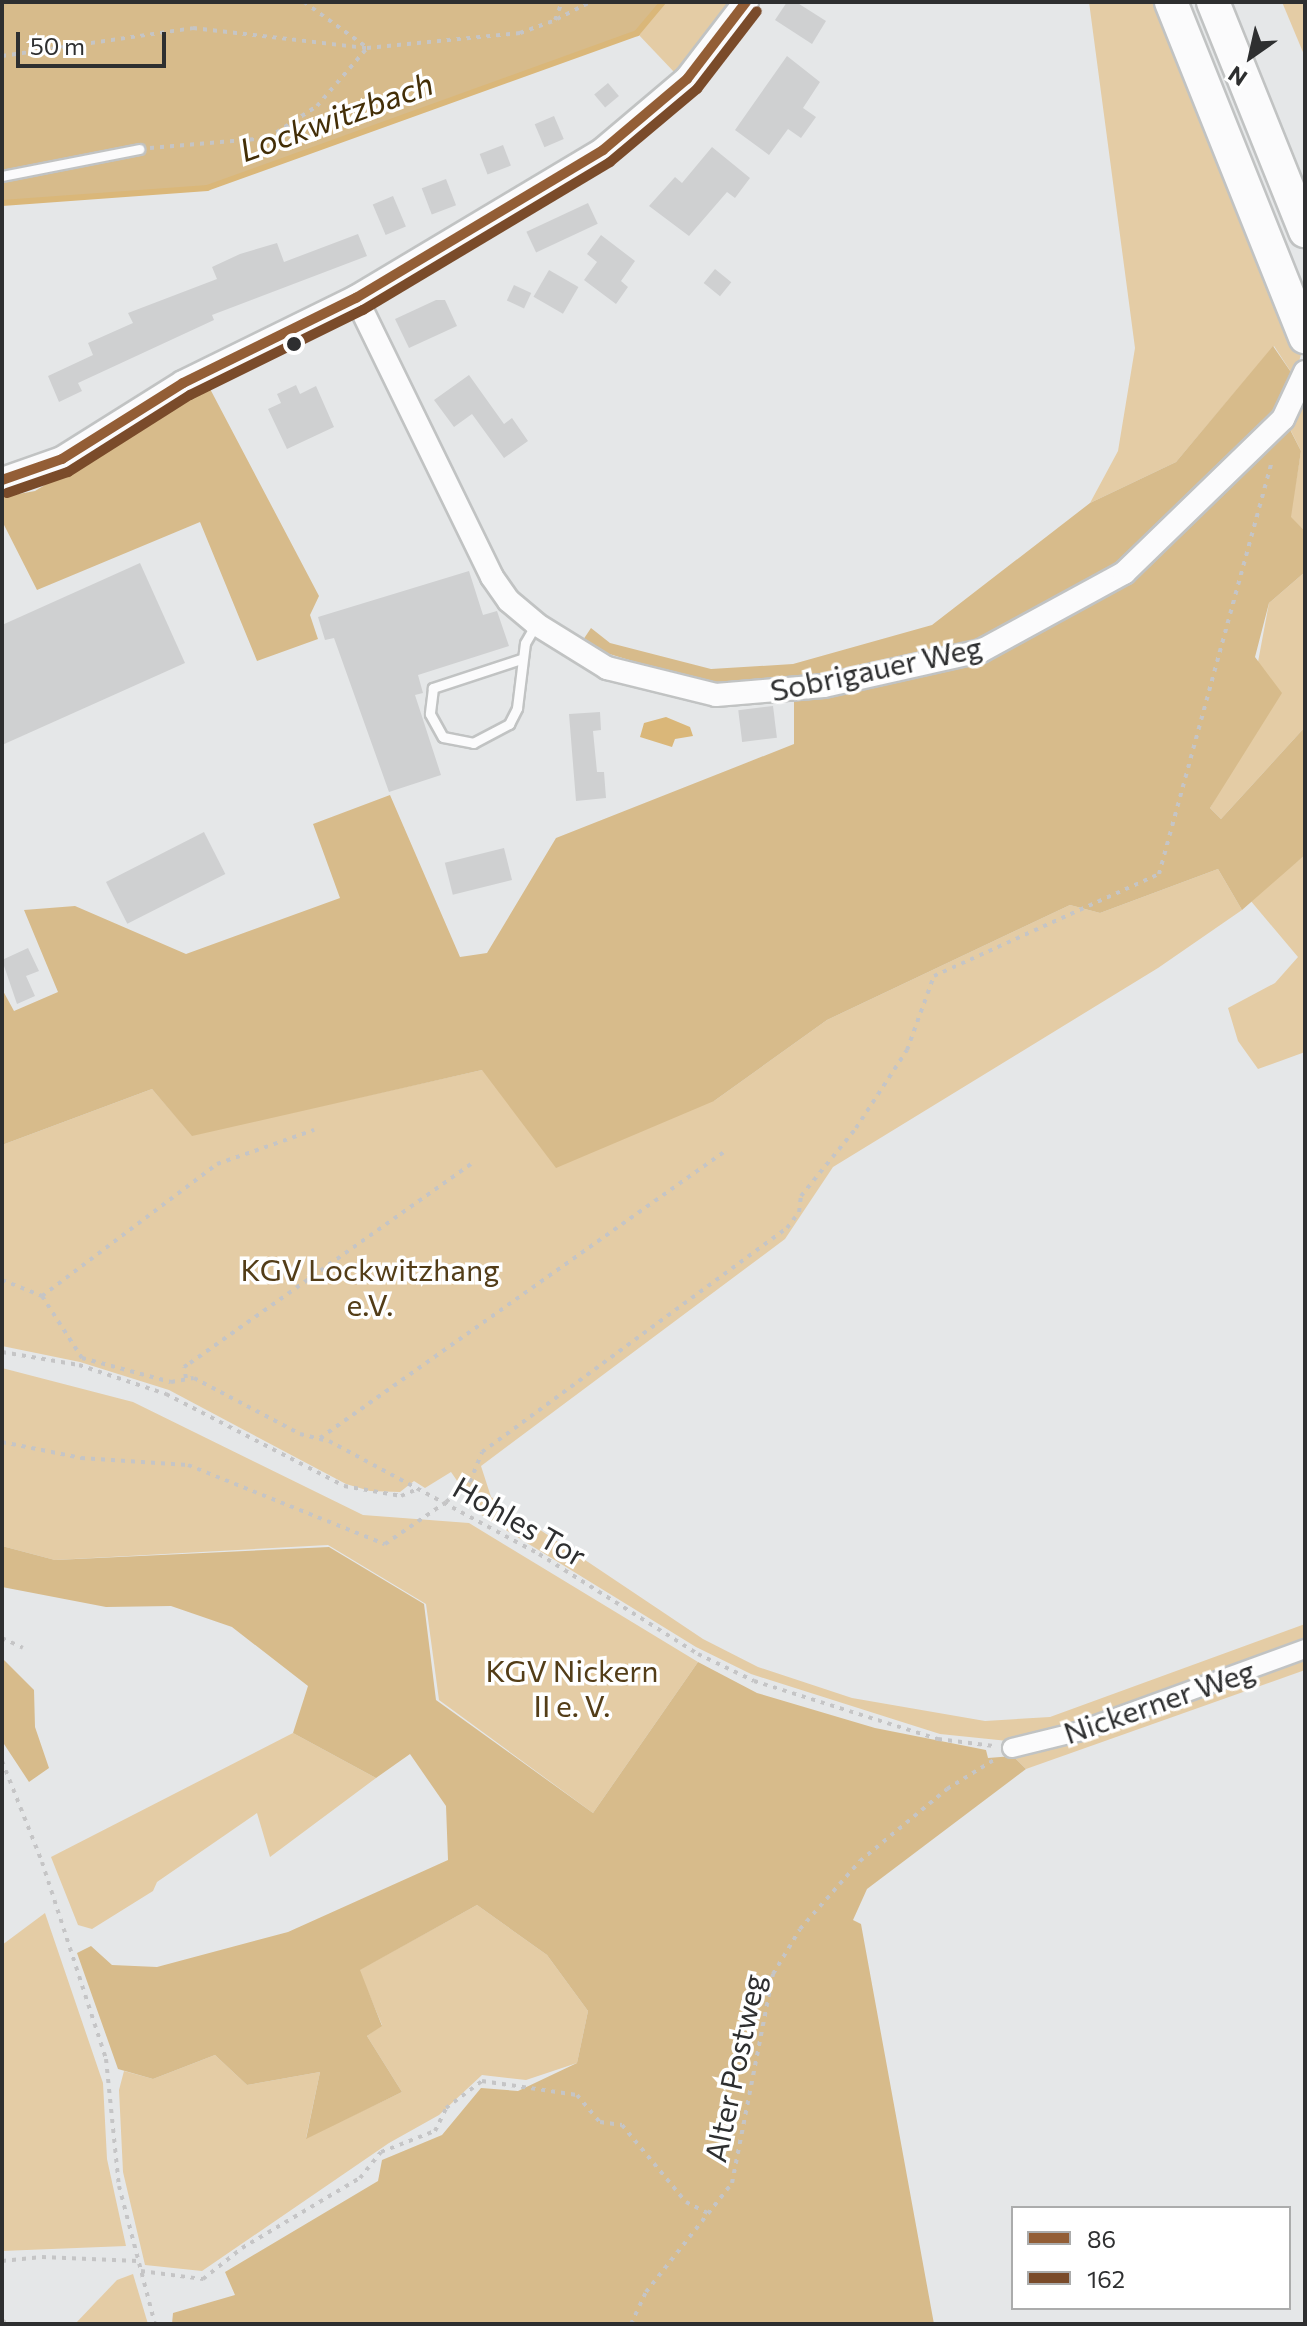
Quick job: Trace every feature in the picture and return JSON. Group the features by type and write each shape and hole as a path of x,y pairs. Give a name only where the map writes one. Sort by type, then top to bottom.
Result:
{"highway":[{"path":"1171,2 1305,337"},
{"path":"1213,2 1305,231"}],"main road":[{"path":"2,480 62,459 183,383 356,298 603,150 647,118 713,49 746,2"}],"street":[{"name":"Sobrigauer Weg","path":"356,298 492,577 536,624 607,668 716,695 824,686 981,651 1124,573 1283,419 1305,372"},
{"name":"Nickerner Weg","path":"1012,1748 1077,1732 1305,1649"}],"lane":[{"path":"2,176 139,149"},
{"path":"521,659 433,688 430,714 443,737 473,743 509,724 517,708 521,659 536,624"}],"path":[{"path":"304,2 367,48"},
{"path":"555,20 562,2"},
{"path":"2,56 193,28 367,48 520,33 591,2"},
{"path":"139,149 268,138 317,106 367,48"},
{"path":"2,1442 81,1458 188,1465 385,1544 446,1502 470,1482 482,1452 787,1228 799,1212 801,1196 856,1128 907,1050 934,976 1159,874 1283,419"},
{"path":"42,1296 217,1164 314,1130"},
{"path":"319,1439 727,1150"},
{"path":"186,1379 184,1367 474,1162"},
{"path":"2,1280 42,1296 82,1358 171,1382 194,1378 415,1490"},
{"name":"Hohles Tor","path":"2,1352 79,1365 166,1394 344,1486 401,1496 415,1490 446,1502 698,1654 754,1681 938,1739 1012,1748"},
{"path":"79,1365 82,1358"},
{"path":"2,1638 23,1648"},
{"name":"Alter Postweg","path":"631,2324 646,2292 732,2183 773,1974 800,1929 860,1861 947,1789 1012,1748"},
{"path":"2,1761 42,1862 106,2059 119,2186 155,2324"},
{"path":"141,2271 203,2279 242,2248 360,2178 381,2152 435,2131 446,2108 482,2081 577,2095 600,2122 622,2125 686,2202 710,2214"},
{"path":"2,2261 138,2261"},
{"path":"2,2320 7,2324"}],"green space":[{"path":"663,2 732,2 675,73 637,33"},
{"path":"1089,2 1179,2 1305,338 1295,378 1274,346 1176,462 1090,503 1118,451 1135,348"},
{"path":"1282,2 1305,2 1305,57"},
{"path":"1305,396 1305,531 1290,517 1301,451 1289,427"},
{"path":"1305,572 1305,727 1221,819 1210,808 1241,753 1269,603"},
{"path":"1305,855 1305,1052 1258,1069 1238,1041 1228,1008 1275,983 1298,957 1250,900"},
{"name":"KGV Lockwitzhang e.V.","path":"1218,869 1242,910 1158,968 833,1167 785,1239 481,1466 491,1497 703,1639 758,1667 852,1698 985,1721 1050,1717 1305,1624 1305,1641 1067,1727 1008,1741 940,1734 751,1674 696,1647 480,1514 451,1472 425,1488 414,1481 400,1492 370,1491 346,1484 169,1390 80,1362 2,1346 2,1145 152,1089 192,1135 482,1070 714,1101 827,1020 1070,905 1100,913"},
{"name":"KGV Nickern II e. V.","path":"2,1368 133,1402 363,1515 469,1523 698,1662 593,1813 439,1700 426,1604 328,1545 55,1560 2,1546"},
{"path":"1305,1658 1305,1670 1026,1769 1013,1756"},
{"path":"293,1733 376,1778 270,1857 257,1813 157,1882 153,1891 92,1929 78,1925 51,1857"},
{"path":"477,1905 547,1955 588,2011 577,2063 526,2080 482,2075 439,2115 389,2143 202,2271 145,2265 123,2172 119,2090 124,2071 153,2079 215,2055 247,2085 320,2072 306,2138 402,2092 367,2036 382,2025 359,1970"},
{"path":"45,1913 103,2083 107,2159 126,2246 2,2251 2,1945"},
{"path":"133,2274 148,2324 75,2324 117,2280"}],"shaded area":[{"path":"2,2 663,2 637,33 207,188 2,203"},
{"path":"1273,346 1295,378 1281,412 1301,451 1291,517 1305,531 1305,572 1269,603 1255,657 1282,693 1210,808 1221,819 1305,727 1305,855 1242,910 1218,869 1100,913 1070,905 827,1020 714,1101 556,1168 482,1070 192,1136 152,1089 2,1145 2,989 14,1011 58,992 24,910 75,906 186,954 340,898 313,824 390,795 460,957 487,953 556,838 794,744 794,685 721,688 593,649 581,643 591,628 610,643 711,669 793,664 932,625 1090,503 1176,462"},
{"path":"208,385 319,596 310,615 318,639 257,661 200,522 37,590 2,521 2,497 35,491"},
{"path":"666,717 690,727 693,736 675,739 672,747 640,737 644,723"},
{"path":"2,1546 55,1560 329,1547 424,1604 436,1700 593,1813 698,1662 757,1693 875,1728 986,1750 988,1758 1013,1756 1026,1769 867,1889 853,1920 861,1924 934,2324 172,2324 173,2313 235,2295 225,2272 378,2181 382,2160 442,2135 481,2088 518,2091 577,2063 588,2011 547,1955 477,1905 360,1970 382,2026 367,2036 402,2092 306,2139 320,2072 247,2085 215,2055 153,2079 118,2069 77,1953 91,1946 112,1965 157,1967 288,1932 448,1860 446,1806 410,1754 376,1778 293,1733 308,1686 232,1627 171,1606 106,1607 2,1587"},
{"path":"2,1658 34,1690 35,1727 49,1768 29,1782 2,1741"}],"building":[{"path":"787,2 796,2 826,21 812,44 775,20"},
{"path":"787,56 820,82 803,108 816,117 801,138 788,129 769,155 735,130"},
{"path":"608,83 619,96 605,108 594,95"},
{"path":"554,116 564,139 544,147 535,124"},
{"path":"503,145 511,166 488,174 480,154"},
{"path":"712,147 750,178 735,198 727,192 689,236 649,206 675,177 682,183"},
{"path":"446,179 456,205 432,214 422,188"},
{"path":"393,196 406,226 386,235 373,205"},
{"path":"588,203 598,224 536,253 526,232"},
{"path":"358,234 367,256 212,315 214,320 78,383 82,391 59,402 48,376 93,355 88,343 133,323 128,313 217,279 212,267 240,254 277,243 284,262"},
{"path":"601,235 635,261 621,281 628,287 616,304 584,280 597,262 587,254"},
{"path":"715,269 731,282 720,296 704,283"},
{"path":"549,270 578,287 563,314 534,297"},
{"path":"514,285 531,293 524,308 507,300"},
{"path":"436,300 445,300 457,326 409,348 395,319"},
{"path":"469,375 504,424 512,418 528,441 504,458 472,414 454,427 434,400"},
{"path":"296,385 300,394 316,386 334,427 287,449 268,409 281,403 277,394"},
{"path":"140,563 185,663 2,745 2,625"},
{"path":"469,571 483,615 497,611 509,646 418,675 423,693 415,695 441,775 389,792 334,638 325,640 318,617"},
{"path":"773,706 777,738 742,742 738,710"},
{"path":"600,712 601,730 593,731 597,772 604,772 606,798 576,801 569,714"},
{"path":"204,832 225,874 127,924 106,882"},
{"path":"504,848 512,880 453,895 445,863"},
{"path":"28,948 39,971 26,976 35,996 17,1004 2,960"}],"waterway":[{"name":"Lockwitzbach","path":"2,203 207,188 637,33 663,2"}],"transit line":[{"name":"86","path":"2,480 62,459 183,383 356,298 603,150 687,79 746,2"},
{"name":"162","path":"7,493 68,472 190,395 363,310 610,162 697,89 757,11"}]}
